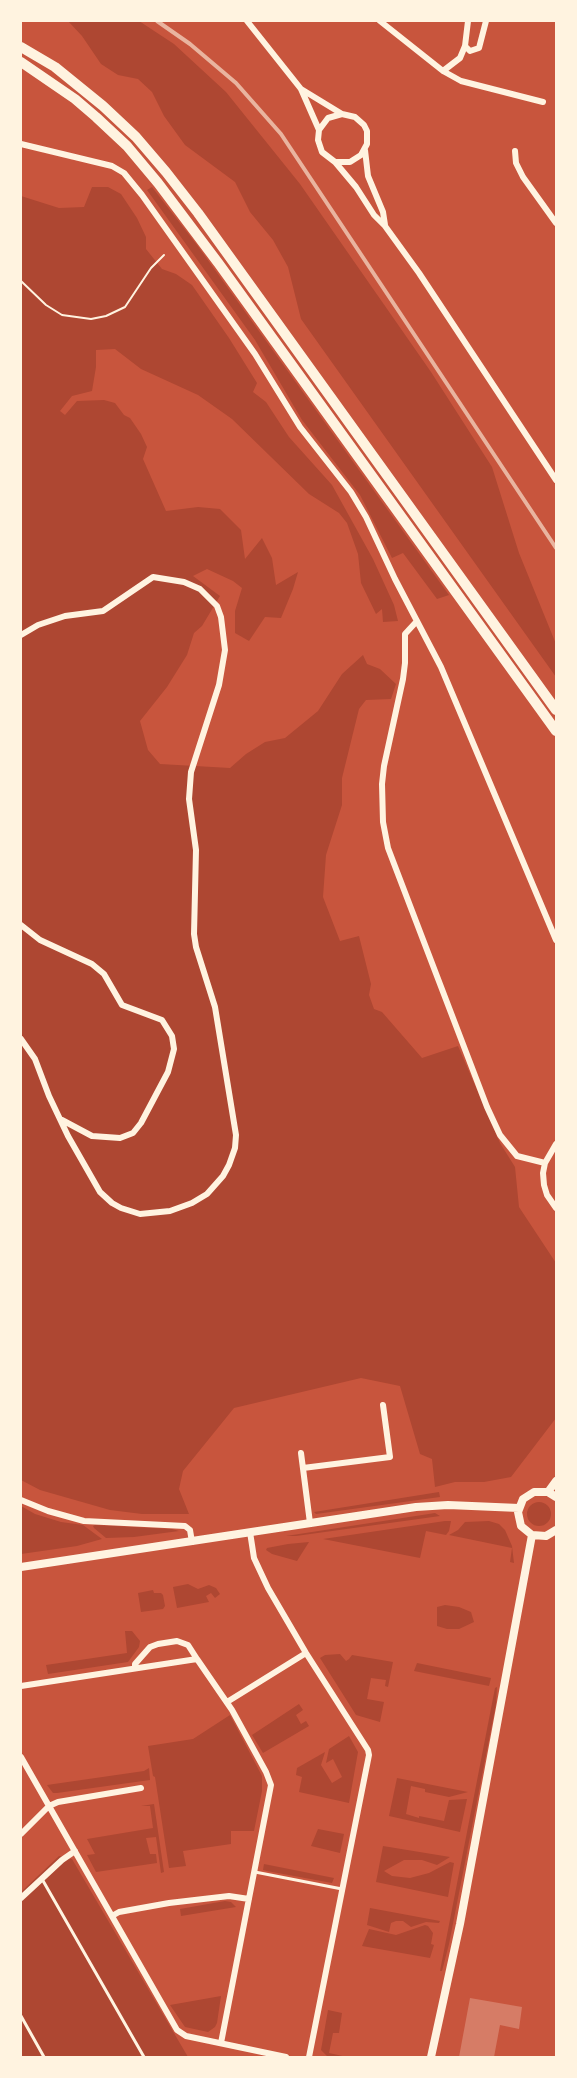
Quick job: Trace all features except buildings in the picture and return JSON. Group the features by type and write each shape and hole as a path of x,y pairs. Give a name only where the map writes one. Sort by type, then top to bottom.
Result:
{"highway":[{"path":"21,47 55,67 103,106 136,137 166,172 556,710"},
{"path":"21,62 75,99 96,117 127,146 158,183 556,731"}],"street":[{"path":"247,21 301,89 319,130 318,140 322,152 335,162 356,187 374,215 385,226 419,273 556,480"},
{"path":"380,21 442,70 461,81 543,102"},
{"path":"442,70 460,58 465,46 468,21"},
{"path":"465,46 470,51 479,48 485,22"},
{"path":"301,89 342,114 355,117 364,125 368,138 365,150 368,176 383,212 385,226"},
{"path":"319,130 328,118 342,114"},
{"path":"21,144 112,166 124,173 255,354 300,427 351,492 366,517 458,706 556,940"},
{"path":"335,162 356,160 365,150"},
{"path":"515,151 516,164 523,177 556,223"},
{"path":"21,635 38,625 65,616 103,611 153,577 184,582 200,589 217,606 224,627 225,650 219,685 191,772 189,799 196,850 194,934 215,1007 235,1120 235,1148 223,1176 207,1194 180,1207 140,1214 121,1208 100,1192 68,1136 35,1059 21,1039"},
{"path":"417,621 405,634 403,679 384,766 383,822 388,848 487,1107 500,1135 517,1156 545,1163"},
{"path":"21,925 40,940 93,964 107,979 122,1005 162,1020 172,1036 174,1048 168,1072 141,1124 133,1133 120,1138 93,1136 62,1120"},
{"path":"556,1144 545,1163 544,1185 547,1195 556,1208"},
{"path":"303,1468 390,1457 383,1405"},
{"path":"300,1453 310,1523"},
{"path":"548,1492 556,1481"},
{"path":"556,1497 548,1492 539,1491 523,1499 519,1508 519,1522 532,1535 546,1536 556,1530"},
{"path":"21,1500 84,1521 185,1526 190,1530 192,1542"},
{"path":"21,1567 416,1507 448,1505 519,1508"},
{"path":"250,1532 254,1558 268,1588 369,1755 309,2057"},
{"path":"430,2057 460,1924 532,1535"},
{"path":"135,1668 135,1664 144,1653 158,1644 181,1641 188,1645 227,1702 270,1780 255,1872 220,2043"},
{"path":"227,1702 306,1653"},
{"path":"21,1686 197,1659"},
{"path":"21,1757 174,2026 186,2036 286,2057"},
{"path":"21,1834 49,1806 64,1800 141,1788"},
{"path":"21,1898 41,1878 75,1851"},
{"path":"112,1916 119,1912 159,1905 229,1896 249,1899"}],"lane":[{"path":"255,1872 342,1889"},
{"path":"41,1878 144,2057"},
{"path":"21,2016 45,2057"}],"path":[{"path":"21,281 46,306 62,315 91,319 106,316 125,307 151,268 164,255"}],"shaded area":[{"path":"68,21 139,21 174,44 226,92 300,184 431,372 492,467 519,553 556,644 556,677 301,319 288,267 273,240 250,212 235,182 185,145 164,116 152,92 138,79 118,75 101,64 82,36"},
{"path":"92,187 108,187 121,194 146,237 146,249 162,269 176,274 192,285 257,383 253,392 266,402 289,437 332,485 373,559 394,605 398,621 383,622 382,609 376,614 361,583 358,554 347,523 339,513 309,494 232,419 198,395 141,369 115,349 96,350 92,391 72,396 60,411 65,415 77,401 104,400 115,403 124,415 130,418 141,434 147,447 143,459 166,511 198,507 220,509 241,530 245,559 262,538 272,558 276,585 298,572 281,618 265,617 249,641 235,633 235,611 242,588 233,581 207,569 193,576 220,596 202,626 194,633 187,655 167,687 140,721 148,750 160,764 230,768 265,742 285,738 318,711 342,674 363,655 367,664 380,669 396,684 391,699 366,700 359,709 342,778 342,805 326,855 323,897 340,941 359,936 371,984 369,995 374,1009 382,1012 422,1058 458,1046 500,1143 515,1167 519,1207 556,1263 556,1418 511,1477 484,1482 455,1482 435,1487 432,1459 420,1454 400,1386 361,1378 234,1408 183,1471 179,1489 189,1514 142,1514 110,1510 40,1490 21,1480 21,196 59,208 84,207"},
{"path":"152,187 197,245 449,595 437,599 403,553 392,558 360,495 302,420 255,340 147,190"},
{"path":"439,1492 440,1497 316,1514 314,1512"},
{"path":"534,1502 544,1502 551,1509 551,1519 544,1526 534,1526 527,1519 527,1509"},
{"path":"21,1506 35,1514 61,1522 83,1525 102,1539 77,1546 21,1554"},
{"path":"435,1513 440,1516 286,1536"},
{"path":"451,1521 446,1535 426,1531 420,1558 323,1539"},
{"path":"489,1521 499,1524 505,1530 512,1546 514,1563 510,1562 512,1548 449,1535 465,1522"},
{"path":"95,1525 179,1531 106,1538 94,1528"},
{"path":"309,1542 297,1561 266,1550 288,1544"},
{"path":"188,1584 198,1589 209,1585 216,1588 220,1594 215,1598 211,1593 206,1596 209,1602 177,1608 173,1587"},
{"path":"153,1590 154,1593 163,1595 165,1606 163,1609 141,1612 138,1593"},
{"path":"445,1605 471,1612 474,1622 459,1629 437,1626 437,1607"},
{"path":"125,1631 132,1631 140,1641 139,1647 128,1662 48,1674 46,1665 127,1653"},
{"path":"340,1654 346,1661 352,1655 393,1662 388,1687 385,1686 386,1680 371,1678 367,1699 384,1702 380,1722 356,1715 320,1658 325,1655"},
{"path":"417,1663 491,1678 489,1686 414,1671"},
{"path":"497,1687 496,1704 449,1944 442,1971 440,1971 495,1688"},
{"path":"299,1704 303,1710 296,1715 301,1724 306,1721 309,1726 263,1753 252,1735"},
{"path":"230,1715 262,1776 262,1791 254,1831 231,1831 231,1844 183,1851 186,1866 169,1868 148,1746 193,1739"},
{"path":"349,1736 358,1752 349,1803 299,1792 302,1777 296,1775 297,1768 325,1752 321,1765 332,1783 342,1777 333,1759 326,1763 329,1749"},
{"path":"149,1768 150,1780 57,1793 53,1793 47,1785 144,1771"},
{"path":"397,1778 468,1792 449,1797 425,1792 425,1789 411,1786 406,1814 419,1818 419,1816 444,1821 449,1800 467,1799 460,1832 389,1816"},
{"path":"154,1804 164,1872 161,1873 156,1837 146,1838 150,1854 156,1854 157,1863 96,1872 87,1855 95,1854 87,1839 153,1828 150,1806 141,1806"},
{"path":"318,1829 344,1834 340,1853 311,1846"},
{"path":"383,1846 450,1857 437,1865 422,1860 404,1860 384,1871 392,1876 410,1878 429,1873 450,1862 454,1863 448,1897 376,1882"},
{"path":"59,1856 72,1859 188,2057 21,2057 21,1892"},
{"path":"264,1864 334,1878 332,1883 267,1871 263,1870"},
{"path":"225,1901 231,1902 236,1907 181,1916 180,1909"},
{"path":"370,1908 440,1921 439,1923 426,1922 411,1927 403,1921 396,1921 391,1923 389,1932 367,1925"},
{"path":"425,1925 433,1933 431,1944 434,1945 430,1958 362,1946 369,1929 396,1935"},
{"path":"221,1996 217,2023 208,2032 185,2027 170,2005"},
{"path":"328,2010 342,2013 339,2033 333,2033 329,2053 347,2057 328,2057 321,2050"}],"railway":[{"path":"157,21 190,44 236,83 281,134 556,548"}]}
